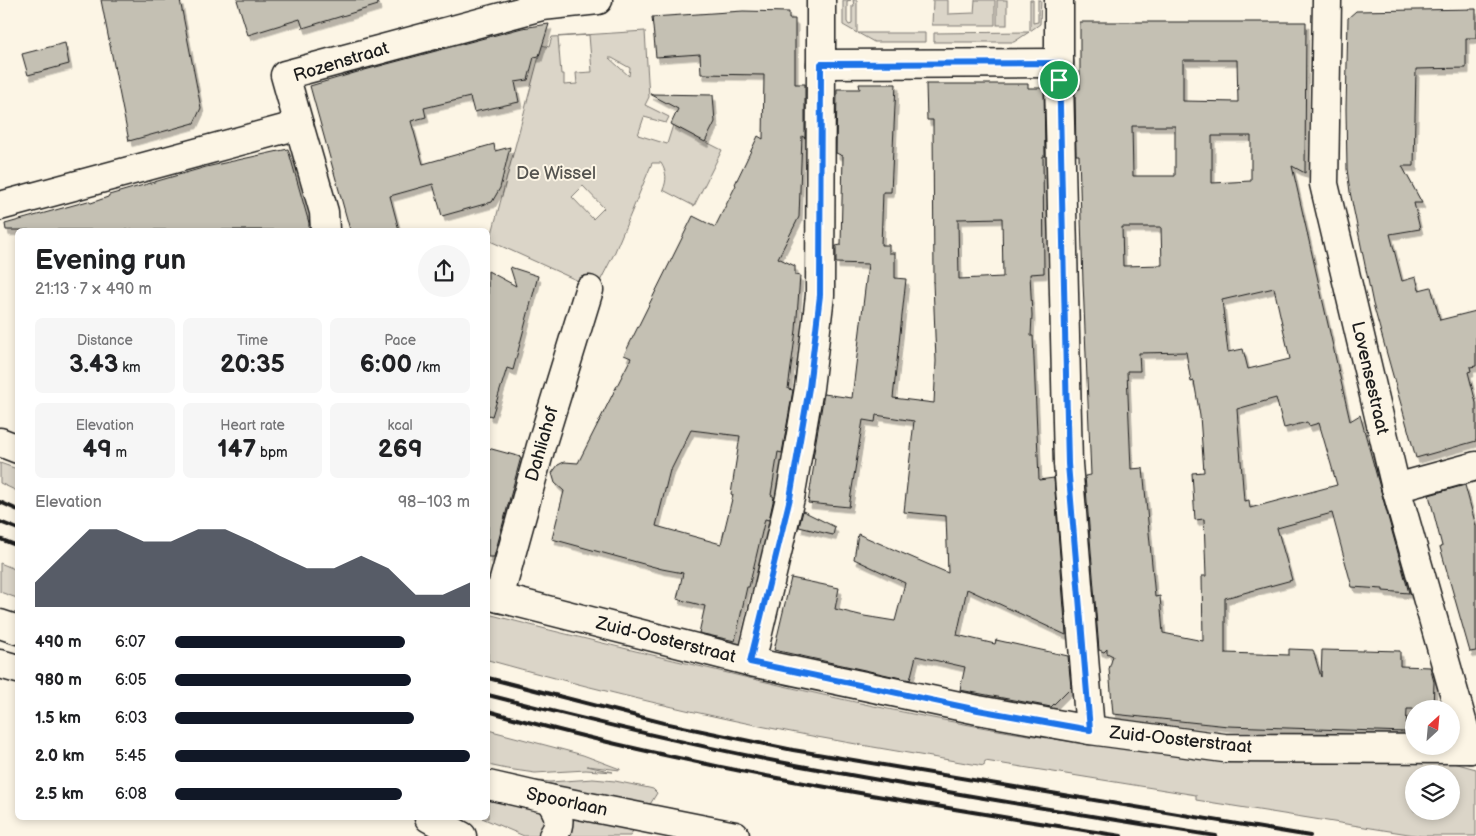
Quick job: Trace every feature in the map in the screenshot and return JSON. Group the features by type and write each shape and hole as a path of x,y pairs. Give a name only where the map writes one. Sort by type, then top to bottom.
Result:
{"street":[{"name":"Rozenstraat","path":"299,125 286,75 542,3 598,0"},
{"path":"750,662 790,498 809,388 820,295 822,0"},
{"path":"1058,0 1068,464 1090,730"},
{"name":"Lovensestraat","path":"1327,0 1324,184 1396,488 1473,750"},
{"path":"821,64 1059,63"},
{"path":"0,206 299,125 324,212 325,228"},
{"name":"Dahliahof","path":"493,597 589,290"},
{"path":"0,442 15,448"},
{"path":"1396,488 1476,466"},
{"name":"Zuid-Oosterstraat","path":"493,597 750,662 978,710 1090,730 1224,748 1473,750"},
{"path":"0,624 15,629"},
{"path":"0,664 15,669"},
{"name":"Spoorlaan","path":"490,785 549,800 735,836"},
{"path":"549,800 560,821 553,836"},
{"path":"433,820 462,836"}],"green space":[{"path":"843,0 851,0 847,1 847,22 849,25 852,24 853,0 857,0 857,33 843,25"},
{"path":"933,0 948,0 948,14 974,13 975,0 995,0 995,25 932,25"},
{"path":"997,0 1007,0 1007,25 997,25"},
{"path":"1030,0 1033,0 1033,23 1038,22 1038,0 1041,0 1040,24 1030,31"},
{"name":"De Wissel","path":"645,31 649,97 645,105 669,117 666,123 644,117 638,135 667,144 673,125 722,150 694,206 663,190 666,180 664,170 661,163 652,163 614,254 596,289 490,241 542,45 549,47 552,37","holes":["589,35 592,72 576,73 577,84 564,85 564,74 561,74 558,37","609,58 630,68 629,76","583,186 604,208 593,219 572,197"]},
{"path":"1029,32 1014,42 934,42 934,33"},
{"path":"858,33 925,33 925,42 874,42"},
{"path":"0,463 15,468 15,490 0,483"},
{"path":"0,563 15,569 15,597 0,592"},
{"path":"490,615 826,696 962,724 1053,739 1139,750 1258,758 1416,763 1432,757 1476,769 1476,836 1421,836 1196,800 1196,795 985,761 984,766 760,726 657,703 490,661"},
{"path":"490,731 583,755 620,770 587,766 613,772 586,770 535,773 490,765"},
{"path":"593,779 615,781 649,788 657,793 649,806 527,780 550,782"},
{"path":"490,800 539,811 544,815 547,823 539,836 524,836 487,820 490,820"},
{"path":"569,817 635,827 630,836 563,836"}],"building":[{"path":"101,0 180,0 201,108 194,123 129,141"},
{"path":"237,0 377,0 378,5 303,28 300,19 248,35"},
{"path":"1476,9 1476,38 1466,38 1466,68 1416,69 1414,166 1402,166 1422,203 1414,203 1420,229 1390,234 1402,281 1416,277 1419,290 1431,287 1440,320 1476,311 1476,366 1470,367 1471,371 1468,372 1476,403 1476,441 1416,458 1373,304 1350,192 1347,169 1346,109 1348,18 1356,11"},
{"path":"743,11 789,12 789,19 795,19 795,84 805,84 805,138 802,136 799,217 778,258 795,266 795,275 800,276 796,330 788,389 793,390 782,453 778,452 771,495 774,497 769,520 765,519 735,641 699,633 705,606 677,599 683,573 552,539 564,491 555,483 552,473 558,465 564,462 578,463 631,358 624,355 693,216 715,227 758,136 763,139 764,75 701,74 700,54 656,57 652,17","holes":["691,430 740,436 731,494 733,495 721,544 656,526 670,470"]},
{"path":"1080,22 1306,22 1305,173 1292,166 1350,421 1360,415 1409,593 1352,587 1332,513 1277,528 1292,580 1225,598 1225,653 1289,655 1289,649 1313,650 1321,677 1322,650 1400,651 1400,666 1430,667 1434,682 1433,700 1405,700 1405,732 1228,726 1113,714 1109,669 1113,656 1107,653 1107,649 1104,652 1099,650 1085,476 1091,475 1079,155 1076,155 1075,89 1080,89","holes":["1183,60 1237,60 1238,102 1183,101","1132,126 1175,126 1175,176 1133,176","1212,136 1251,136 1251,181 1212,183","1122,227 1161,227 1162,265 1123,266","1274,288 1290,359 1248,369 1243,349 1228,352 1222,300","1186,352 1191,382 1194,381 1200,416 1204,472 1192,473 1195,520 1204,519 1206,576 1202,576 1203,641 1163,633 1160,596 1155,597 1143,468 1131,469 1127,371 1140,371 1139,353","1276,398 1284,428 1307,422 1309,426 1319,423 1337,485 1250,508 1249,500 1244,501 1237,409"]},
{"path":"549,24 539,56 534,57 528,80 515,82 519,102 474,112 470,97 424,108 426,117 411,121 423,164 494,144 495,151 510,147 500,188 492,202 442,216 433,184 390,196 398,228 349,228 310,86 522,28"},
{"path":"65,43 69,64 28,75 22,54"},
{"path":"859,84 896,84 891,192 883,192 881,245 889,245 889,253 895,253 895,278 906,279 893,398 934,403 936,361 933,282 933,120 927,120 926,84 1028,84 1028,88 1044,88 1044,273 1030,274 1031,336 1033,336 1039,480 1054,478 1066,635 967,589 957,635 995,644 996,640 1068,656 1071,687 1051,707 960,690 965,667 916,656 910,680 774,650 791,578 839,588 835,609 895,621 905,583 854,559 858,534 948,573 946,516 904,512 914,421 876,415 875,422 863,420 849,507 808,503 815,458 813,458 824,394 852,398 868,264 836,263 836,246 841,245 843,156 836,153 837,89 860,89","holes":["1002,218 1003,277 959,279 958,219"]},
{"path":"650,94 713,95 715,122 705,142 671,124 678,109"},
{"path":"288,149 309,228 15,228 15,230 6,230 5,224 88,201 91,203 109,195 206,167"},
{"path":"510,267 538,276 513,370 507,368 492,416 490,416 490,272 516,286"},
{"path":"490,449 521,457 494,557 490,557"},
{"path":"1465,485 1476,526 1476,651 1470,652 1440,547 1442,546 1429,495"},
{"path":"803,511 835,527 833,535 799,527"}],"railway":[{"path":"0,502 15,509"},
{"path":"0,522 15,528"},
{"path":"0,539 15,545"},
{"path":"490,679 664,723 793,750 1310,836"},
{"path":"490,696 710,748 785,763 946,792 1216,836"},
{"path":"490,712 644,751 723,768 882,797 1121,836"}],"route":[{"path":"1059,63 1059,80 1068,464 1090,730 978,710 750,662 790,498 809,388 820,295 821,64 1059,63"}]}
